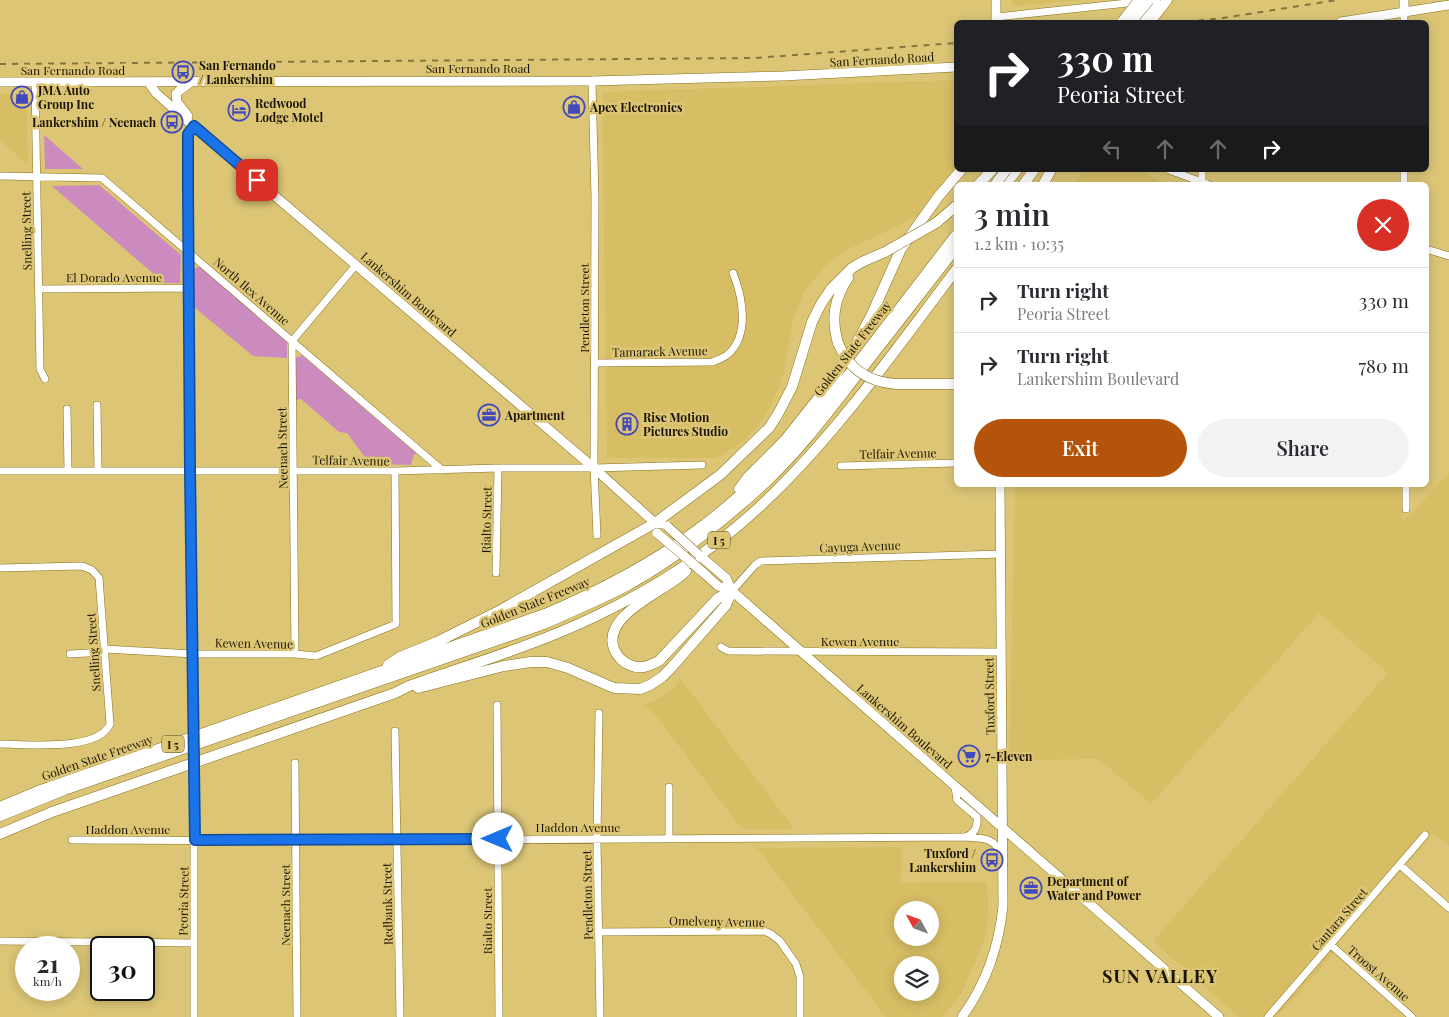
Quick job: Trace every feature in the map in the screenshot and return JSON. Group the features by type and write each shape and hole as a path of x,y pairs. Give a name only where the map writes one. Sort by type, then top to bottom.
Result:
{"highway":[{"path":"1124,20 1139,0"},
{"path":"1133,20 1149,0"},
{"path":"1140,20 1155,0"},
{"path":"1152,20 1167,0"},
{"path":"730,503 748,477 785,440 832,382 871,316 901,249 938,197 959,172"},
{"path":"981,182 991,172"},
{"path":"1012,178 1028,172"},
{"path":"954,208 936,223 856,270 843,286 838,297 834,318 838,342 846,360 860,373 877,381 896,384 954,384"},
{"name":"Golden State Freeway","path":"0,807 38,791 536,618 626,576 665,553 730,503 792,443 850,372 954,238"},
{"path":"0,816 64,790 544,624 631,583 710,529 740,505 785,463 817,426 954,251"},
{"path":"376,673 400,657 437,642 497,612 656,528 720,475 769,428 786,401 792,387 812,322 820,304 831,289 852,268 885,252"},
{"path":"0,820 70,792 547,627 599,605 644,581 707,538 747,506 783,472 842,405 954,259"},
{"name":"I 5","path":"0,834 52,812 395,693 409,686 522,646 595,616 661,580 744,521 774,494 825,440 954,273"},
{"path":"694,558 685,573 634,608 620,620 616,628 613,646 623,662 640,668 650,666 659,661 718,598 732,591"},
{"path":"395,693 430,686 504,666 531,662 547,662 568,668 614,688 640,689 662,677 672,667 726,605 732,591"}],"main road":[{"path":"996,0 996,20"},
{"path":"1404,0 1404,12"},
{"path":"1354,20 1449,5"},
{"name":"San Fernando Road","path":"0,82 592,81 783,76 954,67"},
{"path":"191,82 180,90 176,98 194,126"},
{"name":"Lankershim Boulevard","path":"149,83 156,93 194,126 594,468 718,586 732,591 1219,1017"},
{"name":"Tuxford Street","path":"962,1017 978,993 992,959 1002,922 1004,858 1000,487"},
{"name":"Lankershim Boulevard","path":"656,528 666,526 726,578 732,591"}],"street":[{"path":"996,20 1155,0"},
{"path":"1404,12 1404,20"},
{"name":"Pendleton Street","path":"592,81 595,198 594,468 597,535"},
{"name":"Snelling Street","path":"36,82 40,369 44,379"},
{"name":"Peoria Street","path":"194,126 188,134 195,840 194,1017"},
{"path":"1174,172 1202,182 1202,172"},
{"name":"North Ilex Avenue","path":"0,176 102,178 442,470"},
{"path":"1429,250 1449,256"},
{"path":"292,340 356,265"},
{"name":"Tamarack Avenue","path":"595,363 713,362 726,356 736,344 741,332 742,308 740,289 733,273"},
{"name":"El Dorado Avenue","path":"39,288 189,288"},
{"name":"Neenach Street","path":"292,340 295,654"},
{"path":"97,405 98,471"},
{"path":"65,412 68,470"},
{"name":"Telfair Avenue","path":"841,466 954,463"},
{"name":"Telfair Avenue","path":"0,471 294,470 395,472 498,468 702,465"},
{"name":"Rialto Street","path":"496,572 498,468"},
{"name":"Kewen Avenue","path":"70,654 105,651 193,654 295,654 316,656 396,624 395,472"},
{"path":"1406,487 1406,509"},
{"name":"Cayuga Avenue","path":"732,591 755,565 761,561 1002,554"},
{"name":"Snelling Street","path":"0,568 82,566 92,570 99,578 110,724 107,730 100,735 69,744 0,744"},
{"name":"Kewen Avenue","path":"721,647 728,651 1001,652"},
{"name":"Rialto Street","path":"498,705 499,1017"},
{"name":"Pendleton Street","path":"599,713 597,839 600,1017"},
{"name":"Redbank Street","path":"395,731 400,1017"},
{"name":"Neenach Street","path":"295,764 297,1017"},
{"path":"955,786 957,800 977,818 974,832 964,837"},
{"path":"669,787 669,838"},
{"name":"Cantara Street","path":"1268,1017 1424,835"},
{"name":"Haddon Avenue","path":"72,840 296,841 978,837 997,845 1004,858"},
{"path":"1400,865 1449,908"},
{"name":"Omelveny Avenue","path":"598,932 764,930 780,941 796,964 800,978 800,1017"},
{"path":"0,941 194,943"},
{"name":"Troost Avenue","path":"1331,945 1412,1017"}],"shaded area":[{"path":"1012,0 1083,0 1012,6"},
{"path":"954,80 954,170 916,217 845,251 825,266 803,294 792,323 785,368 770,407 757,427 740,444 716,458 607,458 602,94 604,92"},
{"path":"0,93 8,93 27,110 28,165 0,140"},
{"path":"44,135 83,169 45,169"},
{"path":"1083,172 1144,172 1160,182 1075,182"},
{"path":"99,185 181,255 180,283 164,283 52,186"},
{"path":"200,266 287,342 287,358 253,356 194,307 194,269"},
{"path":"302,355 417,454 413,455 414,458 411,465 370,464 347,433 339,432 301,399 296,400 296,358"},
{"path":"1449,472 1449,846 1434,833 1339,942 1339,948 1277,1017 1239,1017 1153,941 1388,673 1319,613 1151,804 1099,759 1009,760 1015,487 1402,487 1402,521 1413,512"},
{"path":"681,679 794,829 742,829 653,712 644,705 672,690"},
{"path":"902,847 901,883 987,882 987,933 959,997 943,1017 886,1017 757,848"}],"railway":[{"path":"1204,20 1337,0"},
{"path":"0,64 755,58 954,43"}],"place":[{"name":"San Fernando / Lankershim","path":"183,72"},
{"name":"JMA Auto Group Inc","path":"22,97"},
{"name":"Apex Electronics","path":"574,107"},
{"name":"Redwood Lodge Motel","path":"239,110"},
{"name":"Lankershim / Neenach","path":"172,122"},
{"name":"Apartment","path":"489,415"},
{"name":"Rise Motion Pictures Studio","path":"627,424"},
{"name":"7-Eleven","path":"969,756"},
{"name":"Tuxford / Lankershim","path":"992,860"},
{"name":"Department of Water and Power","path":"1031,888"}],"district":[{"name":"SUN VALLEY","path":"1160,976"}],"route":[{"path":"257,180 194,126 188,134 188,190 195,840 498,839"}]}
